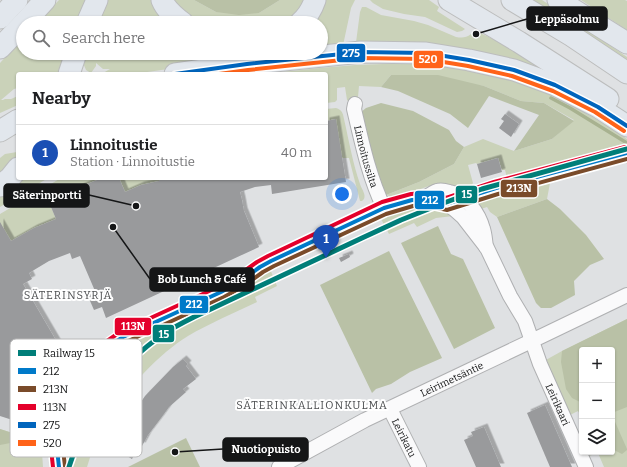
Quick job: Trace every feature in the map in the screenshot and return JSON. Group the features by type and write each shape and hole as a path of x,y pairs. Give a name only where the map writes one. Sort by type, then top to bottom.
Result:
{"highway":[{"path":"0,18 17,0"},
{"path":"30,16 46,0"},
{"path":"90,16 97,0"},
{"path":"162,0 174,16"},
{"path":"306,16 313,7 315,0"},
{"path":"449,0 526,46 627,112"},
{"path":"512,0 572,36 627,73"},
{"path":"558,0 627,43"},
{"path":"0,48 16,31"},
{"path":"328,55 361,52 426,53 469,60 514,70 561,88 598,107 627,126"},
{"path":"189,72 285,60"},
{"path":"0,120 16,112"},
{"path":"0,131 16,121"},
{"path":"0,186 10,178 16,170"}],"street":[{"name":"Linnoitussilta","path":"355,104 354,109 366,162 384,208"},
{"path":"446,204 496,188 627,153"},
{"path":"120,339 221,292 271,261 384,208 424,198 438,190 452,192 470,204 483,229 486,248"},
{"path":"424,198 446,204 454,209 463,217 486,248"},
{"name":"Leirikaari","path":"486,248 524,321 540,364 586,467"},
{"name":"Leirimetsäntie","path":"279,467 365,420 627,295"},
{"name":"Leirikatu","path":"390,409 419,467"},
{"path":"58,457 59,467"}],"green space":[{"path":"59,0 91,0 84,16 44,16"},
{"path":"107,0 155,0 166,16 100,16"},
{"path":"170,0 194,0 216,12 259,13 280,0 308,0 296,16 186,16"},
{"path":"194,0 280,0 259,13 239,15 216,12"},
{"path":"322,0 355,0 351,8 342,50 328,51 328,16 313,16"},
{"path":"370,0 429,0 439,7 437,11 465,29 457,32 425,17 383,9"},
{"path":"529,0 542,0 627,57 627,63"},
{"path":"581,0 627,1 627,30"},
{"path":"362,7 366,7 381,15 428,25 460,38 471,34 478,38 480,33 516,52 550,73 355,50"},
{"path":"16,46 16,60 67,60 62,72 16,72 16,88 1,100 16,97 16,106 0,113 0,63"},
{"path":"84,60 243,60 147,72 105,72 110,69 103,69 96,63 96,66 92,72 89,72 86,70 83,63"},
{"path":"412,63 446,65 481,71 538,88 577,108 627,139 627,164 616,147 507,178 505,170 502,170 498,158 468,165 473,183 471,186 429,186 395,198 386,195 419,182 454,164 464,147 483,139 514,151 552,139 574,120 544,103 521,101 484,86 391,75 381,87 359,86 358,97 349,102 347,100 345,87 337,88 337,100 335,102 328,103 328,72 282,72 355,65"},
{"path":"391,75 438,75 484,86 521,101 544,103 574,121 552,139 514,151 539,115 489,96 468,128 450,114 398,91 381,87"},
{"path":"381,103 413,111 449,130 456,141 464,147 454,164 419,182 386,195 377,190 360,113 366,108"},
{"path":"336,108 341,111 343,115 355,168 364,194 364,199 362,201 360,201 349,158 342,158 335,119 328,121 328,109"},
{"path":"16,152 16,161 0,180 0,158 5,154"},
{"path":"16,180 45,180 0,207 0,194"},
{"path":"58,180 97,180 48,200 56,219 34,228 11,241 0,224 0,214"},
{"path":"120,180 159,180 141,185 125,192"},
{"path":"549,181 550,183 547,199 497,217 490,212 487,207 478,210 476,202 478,200"},
{"path":"547,199 560,209 586,235 604,259 590,265 574,281 575,295 551,308 541,308 536,303 497,217"},
{"path":"424,205 424,208 439,210 446,213 447,211 453,216 436,218 417,227 414,223 389,234 380,217 402,210"},
{"path":"438,226 451,254 463,259 495,328 454,349 401,243"},
{"path":"389,251 442,358 410,372 391,384 376,389 372,393 320,285"},
{"path":"270,269 277,286 255,297 257,302 213,322 177,343 142,375 142,339 135,339 243,287"},
{"path":"627,319 627,467 604,467 599,455 615,455 615,347 579,347 579,413 578,411 568,416 544,361"},
{"path":"627,319 627,407 615,412 615,347 579,347 579,402 572,398 566,389 561,362 562,351"},
{"path":"615,422 627,449 622,454 615,450"},
{"path":"0,429 10,432 10,457 42,457 43,467 0,467"},
{"path":"0,429 10,432 10,443 0,445"},
{"path":"186,438 200,467 128,467"},
{"path":"67,457 90,457 87,467 68,467 68,462 66,462"}],"building":[{"path":"505,114 519,124 511,137 499,128 504,121 501,119"},
{"path":"336,119 346,182 272,194 271,185 255,187 240,192 244,211 259,247 106,318 102,307 94,310 87,294 95,291 80,256 72,259 70,253 49,261 29,273 32,279 23,284 55,339 10,339 10,419 0,416 0,222 11,241 34,228 56,219 48,200 97,180 120,180 125,192 141,185 159,180 328,180 328,121"},
{"path":"498,158 502,172 481,178 477,164"},
{"path":"349,254 350,257 341,262 339,258"},
{"path":"183,359 188,364 186,366 196,379 183,389 186,392 169,407 148,435 142,446 142,400 173,367"},
{"path":"545,405 572,467 550,467 527,413"},
{"path":"484,427 501,467 476,467 464,440 473,436 471,432"}],"waterway":[{"path":"551,98 627,143"}],"rail line":[{"name":"15","path":"142,350 165,333 194,317 401,220 482,189 627,149"},
{"name":"15","path":"69,467 72,457"}],"transit line":[{"name":"275","path":"328,55 361,52 426,53 469,60 514,70 555,85 598,107 627,126"},
{"name":"520","path":"234,72 361,58 425,59 468,66 512,76 553,91 595,112 624,131"},
{"name":"275","path":"189,72 285,60"},
{"name":"113N","path":"110,339 120,332 218,287 268,256 382,202 411,194 424,193 446,198 494,182 625,147"},
{"name":"212","path":"120,339 221,292 271,261 384,208 412,200 424,199 446,204 496,188 627,153"},
{"name":"213N","path":"133,339 224,297 274,266 386,214 413,206 424,205 447,210 498,194 627,159"},
{"name":"113N","path":"52,457 53,467"},
{"name":"212","path":"58,457 59,467"},
{"name":"213N","path":"64,457 65,466"}],"place":[{"name":"Leppäsolmu","path":"476,34"},
{"name":"Säterinportti","path":"136,206"},
{"name":"Bob Lunch & Café","path":"113,227"},
{"name":"Linnoitustie","path":"326,258"},
{"name":"Nuotiopuisto","path":"175,452"}],"district":[{"name":"SÄTERINSYRJÄ","path":"68,295"},
{"name":"SÄTERINKALLIONKULMA","path":"312,405"}]}
